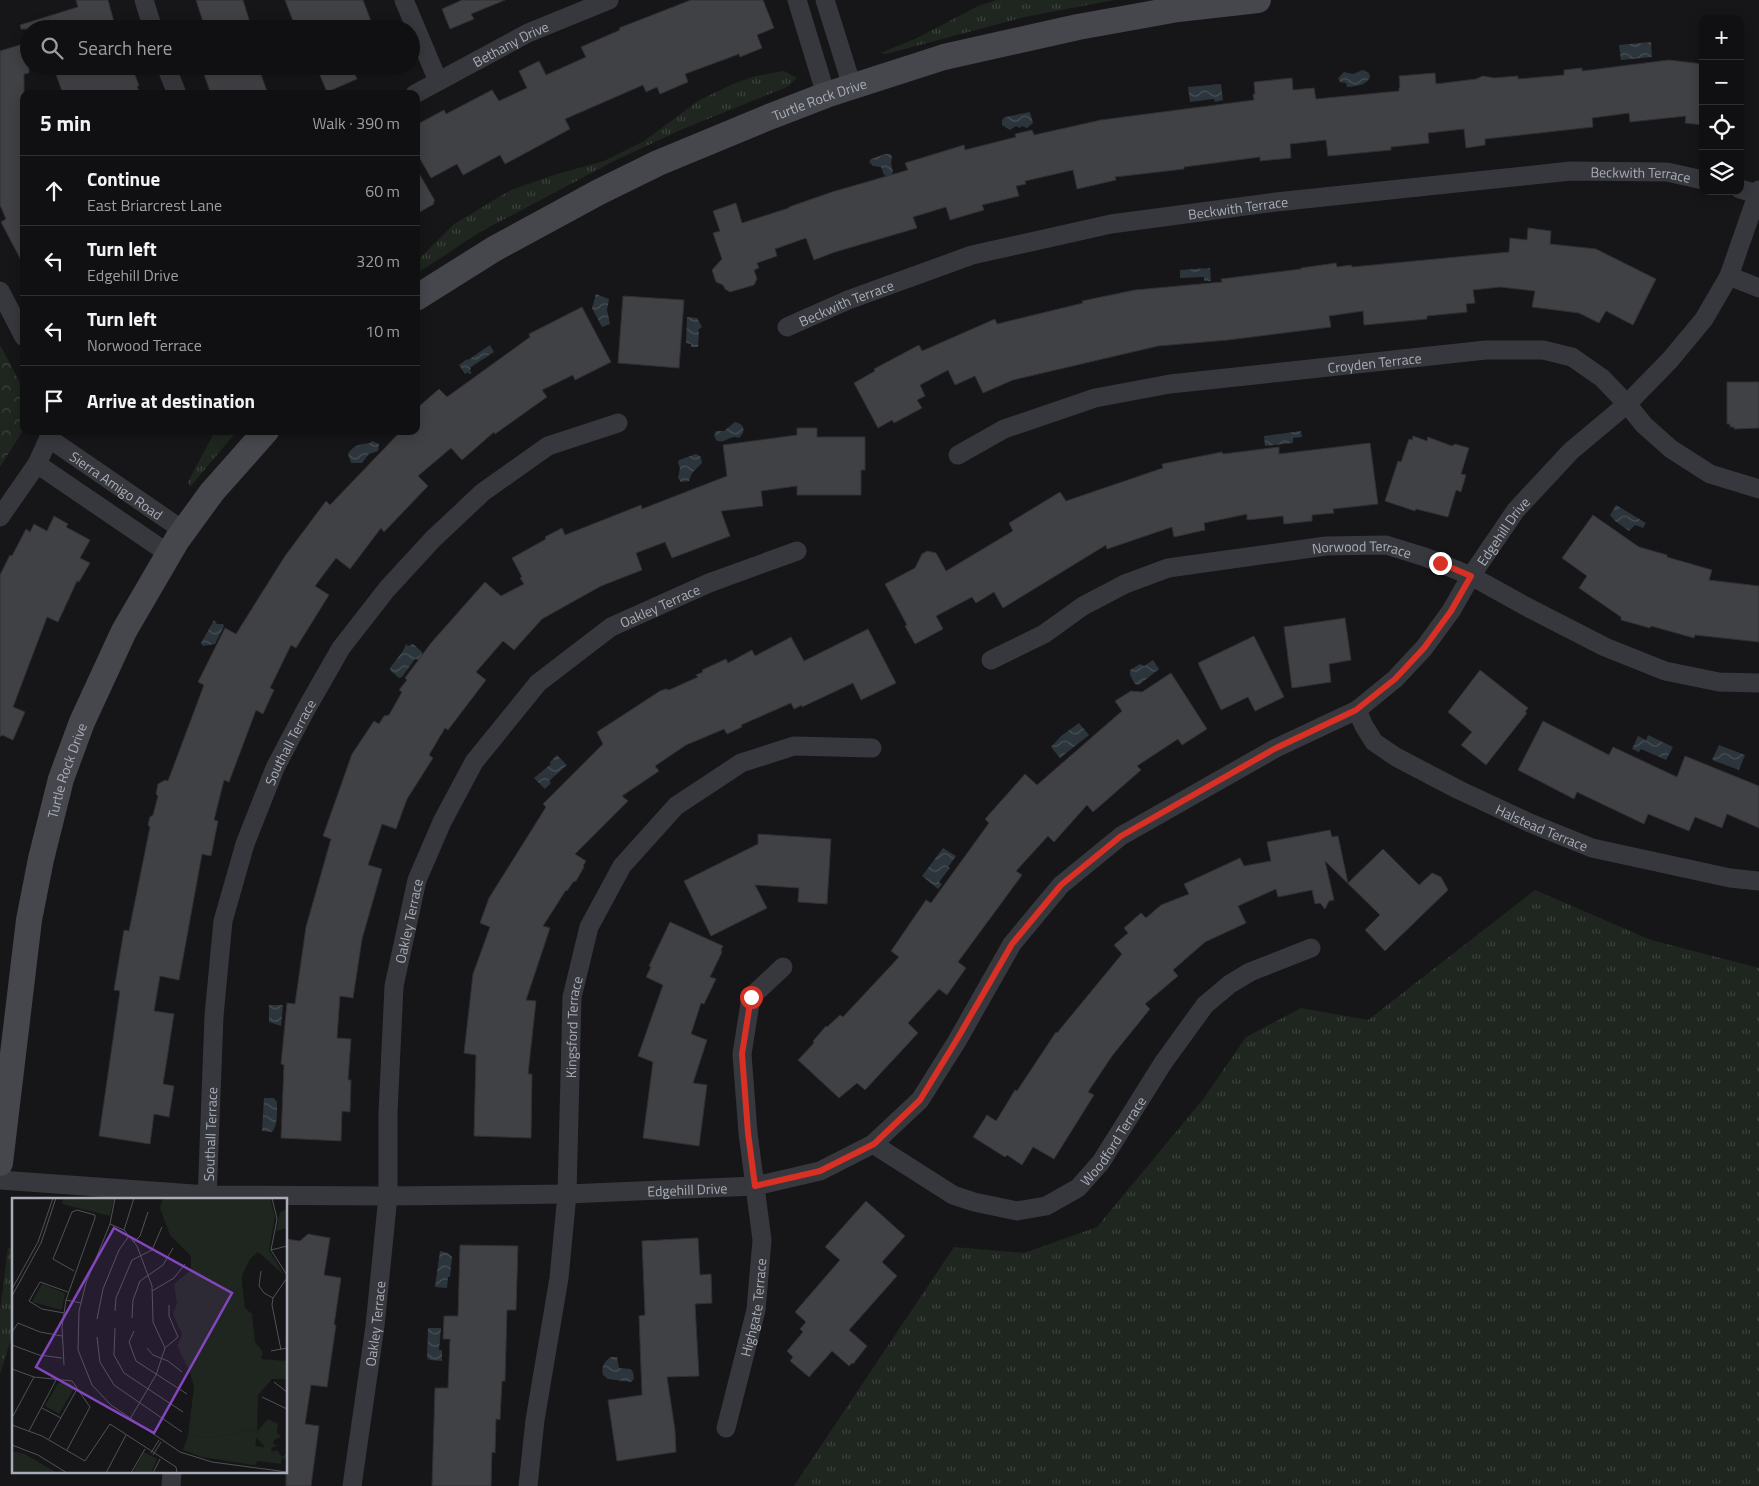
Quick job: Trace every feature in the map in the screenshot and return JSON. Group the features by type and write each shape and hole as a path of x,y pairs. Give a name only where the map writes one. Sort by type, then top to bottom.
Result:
{"street":[{"path":"144,0 150,20"},
{"path":"404,0 412,20"},
{"name":"Bethany Drive","path":"420,91 528,33 609,0"},
{"path":"797,0 826,95"},
{"path":"825,0 852,86"},
{"name":"Turtle Rock Drive","path":"420,296 494,250 658,163 826,95 944,57 1078,27 1178,10 1258,0"},
{"path":"420,38 438,81"},
{"path":"170,75 175,90"},
{"name":"Beckwith Terrace","path":"787,327 848,300 972,255 1111,224 1276,202 1571,172 1667,172 1699,179"},
{"name":"Edgehill Drive","path":"0,1180 208,1198 568,1194 755,1186 820,1171 874,1144 920,1100 1012,944 1061,885 1121,836 1276,748 1356,710 1395,679 1424,648 1451,611 1471,576 1516,510 1572,451 1627,404 1670,360 1704,318 1729,276 1752,191"},
{"path":"1729,276 1759,288"},
{"path":"0,291 20,329"},
{"name":"Croyden Terrace","path":"958,456 1004,429 1095,398 1179,383 1486,350 1543,350 1572,357 1602,378 1627,404 1644,426 1672,449 1710,474 1759,489"},
{"name":"Southall Terrace","path":"208,1198 214,1016 223,921 245,844 275,768 305,710 341,648 387,589 433,539 483,492 548,446 618,423"},
{"path":"1,513 37,464 51,435"},
{"name":"Sierra Amigo Road","path":"51,435 184,531"},
{"name":"Turtle Rock Drive","path":"0,1162 29,920 41,859 61,779 82,722 124,631 168,554 212,492 262,435"},
{"name":"Sierra Amigo Road","path":"37,464 168,554"},
{"name":"Norwood Terrace","path":"991,660 1044,634 1083,606 1124,584 1168,568 1326,546 1386,545 1425,557 1471,576 1606,647 1665,671 1719,682 1759,683"},
{"name":"Oakley Terrace","path":"352,1486 375,1326 388,1196 388,1114 394,986 417,880 442,822 474,762 538,683 611,627 709,583 797,551"},
{"name":"Halstead Terrace","path":"1356,710 1374,742 1396,757 1459,790 1530,823 1592,848 1730,878 1759,880"},
{"name":"Kingsford Terrace","path":"528,1486 535,1420 559,1278 568,1194 572,997 590,927 622,866 676,806 741,763 794,746 872,748"},
{"name":"Woodford Terrace","path":"874,1144 953,1195 974,1202 1017,1211 1046,1206 1078,1188 1101,1162 1163,1063 1205,1005 1230,984 1250,972 1311,948"},
{"name":"Highgate Terrace","path":"726,1428 756,1310 762,1240 748,1133 742,1054 751,997 783,967"}],"green space":[{"path":"997,0 1114,0 1025,17 886,54 880,53 915,39 978,6"},
{"path":"784,71 797,78 787,87 683,129 614,161 480,232 420,271 420,258 454,224 511,190 557,174 604,161 644,141 698,101 735,83 756,76"},
{"path":"0,345 20,382 20,435 0,467"},
{"path":"213,435 234,435 190,487 188,482"},
{"path":"1535,890 1651,940 1759,968 1759,1486 794,1486 954,1247 1024,1253 1097,1227 1204,1098 1246,1037 1301,1008 1368,1020"},
{"path":"12,1242 12,1336 0,1374 0,1311 8,1248 11,1248"}],"water":[{"path":"1651,42 1652,57 1621,60 1619,45"},
{"path":"1363,70 1369,73 1370,77 1360,85 1347,87 1346,83 1340,82 1338,78 1344,72 1353,74"},
{"path":"1221,84 1223,100 1215,102 1214,99 1190,102 1188,87"},
{"path":"1030,112 1033,123 1027,128 1016,126 1010,130 1002,125 1002,120 1005,117"},
{"path":"890,154 892,157 893,172 890,177 884,175 881,167 873,166 869,162 871,159"},
{"path":"1210,268 1211,281 1204,281 1204,277 1180,278 1180,270"},
{"path":"596,294 609,299 607,310 610,324 602,327 592,308"},
{"path":"687,317 697,318 702,327 698,330 698,347 691,347 691,344 686,343"},
{"path":"490,345 494,352 471,367 470,371 472,373 469,374 468,372 465,374 459,365"},
{"path":"735,422 743,426 741,436 739,438 733,437 717,441 714,436 716,431 724,431"},
{"path":"1301,431 1302,437 1293,438 1293,443 1265,446 1264,436"},
{"path":"372,441 379,444 378,451 369,454 362,463 351,463 348,454 350,451"},
{"path":"696,454 701,457 702,463 692,473 689,481 681,482 678,478 679,460"},
{"path":"1616,505 1646,523 1643,528 1635,525 1629,531 1615,521 1610,515"},
{"path":"214,620 217,624 223,624 224,626 215,644 203,646 201,643"},
{"path":"406,644 408,646 413,644 422,652 422,656 419,660 415,659 402,677 399,678 390,668"},
{"path":"1153,660 1159,669 1139,685 1135,684 1130,675 1130,670 1140,664 1144,666"},
{"path":"1079,723 1089,735 1060,758 1051,747 1061,736"},
{"path":"1648,735 1673,747 1666,760 1641,749 1639,752 1632,749 1638,736 1646,740"},
{"path":"1719,745 1745,755 1739,770 1712,760"},
{"path":"557,755 567,765 549,781 551,783 545,789 534,778 551,764 549,763"},
{"path":"943,848 956,856 948,867 950,868 939,882 942,884 938,889 922,876"},
{"path":"269,1005 283,1005 281,1026 269,1022"},
{"path":"264,1098 274,1098 277,1102 276,1122 272,1132 262,1131"},
{"path":"440,1251 448,1253 452,1257 447,1288 435,1287"},
{"path":"428,1328 441,1328 439,1350 442,1350 442,1361 427,1358"},
{"path":"611,1357 617,1357 619,1368 630,1369 633,1372 634,1379 631,1382 608,1379 603,1375 604,1365"}],"building":[{"path":"76,0 108,0 113,20 36,20 78,7"},
{"path":"196,0 243,0 249,20 202,20"},
{"path":"285,0 363,0 371,20 293,20"},
{"path":"462,0 505,0 471,14 474,19 450,29 442,9"},
{"path":"691,0 763,0 774,28 757,35 762,48 740,57 739,54 685,74 688,82 660,94 657,87 646,92 643,85 565,119 570,129 505,164 500,155 463,175 457,164 431,178 420,159 420,123 444,110 446,114 492,90 499,101 527,88 519,71 539,61 546,75 586,57 581,47 620,30 619,28"},
{"path":"20,45 20,75 24,75 24,90 20,90 20,258 1,222 6,219 0,205 0,51"},
{"path":"1669,60 1699,64 1699,125 1685,123 1686,116 1630,122 1629,113 1592,118 1593,127 1485,139 1485,145 1466,148 1464,129 1428,133 1429,143 1391,147 1391,150 1328,156 1326,140 1290,144 1291,158 1260,161 1260,157 1184,167 1184,169 1115,177 1116,180 1077,189 1073,170 1025,181 1026,184 1016,186 1019,196 982,205 984,210 950,220 946,207 913,217 917,228 814,260 806,238 775,249 777,256 757,263 759,268 754,270 757,279 754,285 730,292 723,285 716,282 712,270 722,259 713,233 720,231 713,211 736,203 742,223 832,192 908,170 905,163 964,145 965,150 1016,137 1015,134 1032,130 1034,135 1101,120 1254,100 1254,82 1292,78 1293,90 1314,88 1316,99 1399,91 1399,76 1435,73 1436,84 1476,79 1483,76 1494,78 1518,76 1518,79 1564,75 1564,70 1582,68 1582,71"},
{"path":"56,75 135,75 139,86 137,86 138,90 62,90"},
{"path":"204,75 261,75 267,90 210,90"},
{"path":"320,75 355,75 357,79 332,90 326,90"},
{"path":"420,175 435,201 433,202 434,204 420,212"},
{"path":"1528,228 1551,231 1550,244 1596,249 1656,279 1633,325 1606,311 1599,323 1579,313 1532,307 1535,291 1500,287 1473,290 1475,303 1466,304 1467,312 1427,316 1427,319 1364,325 1363,311 1329,316 1331,327 1228,340 1158,346 1013,380 983,393 975,376 955,385 948,370 920,385 925,396 917,400 922,408 894,423 892,420 878,428 854,383 875,371 874,369 919,345 922,351 995,319 997,324 1083,303 1082,301 1135,290 1222,282 1221,279 1336,263 1337,267 1351,265 1352,267 1509,252 1510,238 1527,240"},
{"path":"623,296 684,300 679,368 618,363"},
{"path":"582,307 611,362 575,380 573,375 542,390 547,397 495,434 494,432 462,460 451,448 418,476 428,486 384,532 381,528 350,569 336,558 315,586 329,595 296,648 291,645 270,688 274,690 263,714 256,710 229,782 224,780 214,820 218,821 211,856 202,854 179,980 160,976 154,1011 174,1014 163,1084 174,1086 169,1117 154,1114 150,1144 99,1136 120,991 114,990 124,930 129,931 150,827 148,825 158,796 156,794 158,784 165,780 168,781 204,685 198,682 225,628 236,634 285,556 326,501 330,505 397,435 420,435 420,406 439,389 447,397 530,337 529,334"},
{"path":"1727,382 1759,382 1759,428 1734,429 1734,427 1730,427 1730,424 1727,424"},
{"path":"797,428 817,428 817,437 865,437 865,470 861,470 861,495 797,495 797,486 761,491 763,506 721,511 730,536 672,558 665,542 636,553 642,570 601,586 542,619 514,650 503,641 476,672 486,680 448,730 445,728 429,755 433,758 407,799 396,829 382,824 368,865 382,869 362,939 353,998 340,996 337,1038 351,1039 348,1080 351,1080 350,1112 342,1111 341,1141 281,1138 284,1065 281,1064 287,1003 295,1004 306,927 331,839 323,836 352,754 374,721 379,724 384,716 389,715 402,692 399,690 407,680 405,678 431,643 485,582 501,596 524,584 512,558 562,528 565,535 641,505 642,509 727,476 723,445 797,435"},
{"path":"1413,436 1427,441 1428,437 1452,446 1455,444 1469,448 1461,474 1466,475 1461,492 1456,490 1448,517 1416,509 1415,511 1385,501 1398,461 1401,462 1409,439 1412,440"},
{"path":"1370,443 1378,504 1333,509 1334,513 1312,515 1312,521 1284,524 1283,516 1247,520 1247,514 1204,523 1205,530 1174,537 1172,527 1107,549 1106,545 1003,608 994,592 976,603 972,597 936,616 943,629 915,644 885,584 915,568 922,554 927,551 936,553 946,571 1013,531 1009,523 1060,492 1066,501 1163,468 1162,464 1222,452 1223,454 1279,447 1279,454"},
{"path":"1593,515 1639,547 1712,570 1709,580 1759,586 1759,642 1695,635 1694,638 1621,620 1621,617 1579,588 1587,576 1562,558"},
{"path":"54,516 68,524 66,527 90,540 80,558 90,563 79,582 77,581 58,622 47,617 13,707 25,712 13,740 2,735 0,737 0,575 26,529 30,532 34,524 47,531"},
{"path":"1345,618 1351,660 1329,664 1331,682 1292,688 1284,627"},
{"path":"868,629 896,683 861,700 853,683 802,707 802,705 794,709 791,703 741,725 742,727 727,734 724,729 686,745 655,766 659,771 622,796 628,801 575,854 586,861 584,867 576,881 566,890 543,926 550,928 526,1000 536,1001 528,1074 532,1074 531,1138 474,1136 476,1055 464,1053 473,974 490,927 480,923 489,898 546,807 543,804 603,744 597,732 660,691 669,690 698,677 696,675 703,672 702,670 726,659 728,663 752,650 755,656 791,637 804,661"},
{"path":"1254,636 1284,697 1255,711 1248,697 1221,710 1198,663"},
{"path":"1480,670 1528,708 1525,712 1527,713 1486,765 1461,745 1472,732 1448,712"},
{"path":"1171,673 1207,729 1182,745 1178,739 1137,766 1141,770 1093,812 1087,805 1054,842 1048,836 1016,871 1022,875 958,962 966,968 947,995 939,989 908,1023 918,1033 865,1090 857,1083 839,1098 798,1060 814,1043 813,1041 826,1026 840,1015 843,1017 899,957 891,951 926,900 931,903 989,823 985,819 1025,774 1037,785 1122,711 1115,701 1131,691 1142,692"},
{"path":"1543,721 1609,755 1613,747 1677,777 1685,756 1759,786 1759,828 1727,814 1722,828 1695,817 1689,831 1648,814 1644,824 1577,792 1574,799 1518,770"},
{"path":"1330,830 1332,837 1338,836 1348,883 1383,849 1419,885 1432,873 1441,877 1448,890 1385,951 1365,930 1380,915 1325,861 1334,900 1329,901 1325,909 1320,903 1315,904 1312,890 1278,897 1276,889 1238,906 1246,923 1205,942 1173,970 1178,976 1145,1004 1150,1009 1112,1056 1088,1092 1094,1095 1054,1159 1033,1147 1022,1165 973,1137 987,1115 996,1121 1015,1090 1017,1091 1056,1032 1122,954 1114,945 1128,933 1124,928 1141,913 1146,918 1161,905 1189,894 1184,884 1240,858 1244,866 1271,861 1267,842"},
{"path":"758,834 831,839 827,904 798,902 799,888 755,885 767,908 711,936 684,881 758,844"},
{"path":"670,922 723,946 710,977 716,979 704,1004 701,1003 691,1034 707,1040 693,1083 707,1085 699,1146 643,1138 653,1062 638,1056 663,985 646,977 651,967 649,966"},
{"path":"866,1201 905,1236 882,1262 897,1276 849,1330 867,1346 853,1364 849,1366 832,1351 809,1377 790,1361 793,1357 787,1351 803,1332 800,1329 806,1322 795,1312 840,1260 825,1247"},
{"path":"308,1234 330,1238 324,1275 341,1278 327,1387 311,1385 305,1424 319,1426 311,1486 286,1486 286,1474 288,1474 288,1239 300,1241"},
{"path":"698,1238 700,1275 711,1274 712,1303 695,1304 699,1376 667,1377 675,1430 676,1452 617,1461 608,1400 642,1395 639,1316 645,1315 642,1241"},
{"path":"460,1245 518,1246 516,1310 507,1310 505,1381 502,1381 500,1420 496,1419 495,1453 492,1452 491,1486 432,1486 435,1388 448,1388 450,1339 443,1339 444,1316 458,1316"}],"route":[{"path":"751,997 742,1054 748,1133 755,1186 820,1171 874,1144 920,1100 1012,944 1061,885 1121,836 1276,748 1356,710 1395,679 1424,648 1451,611 1471,576 1440,563"}]}
